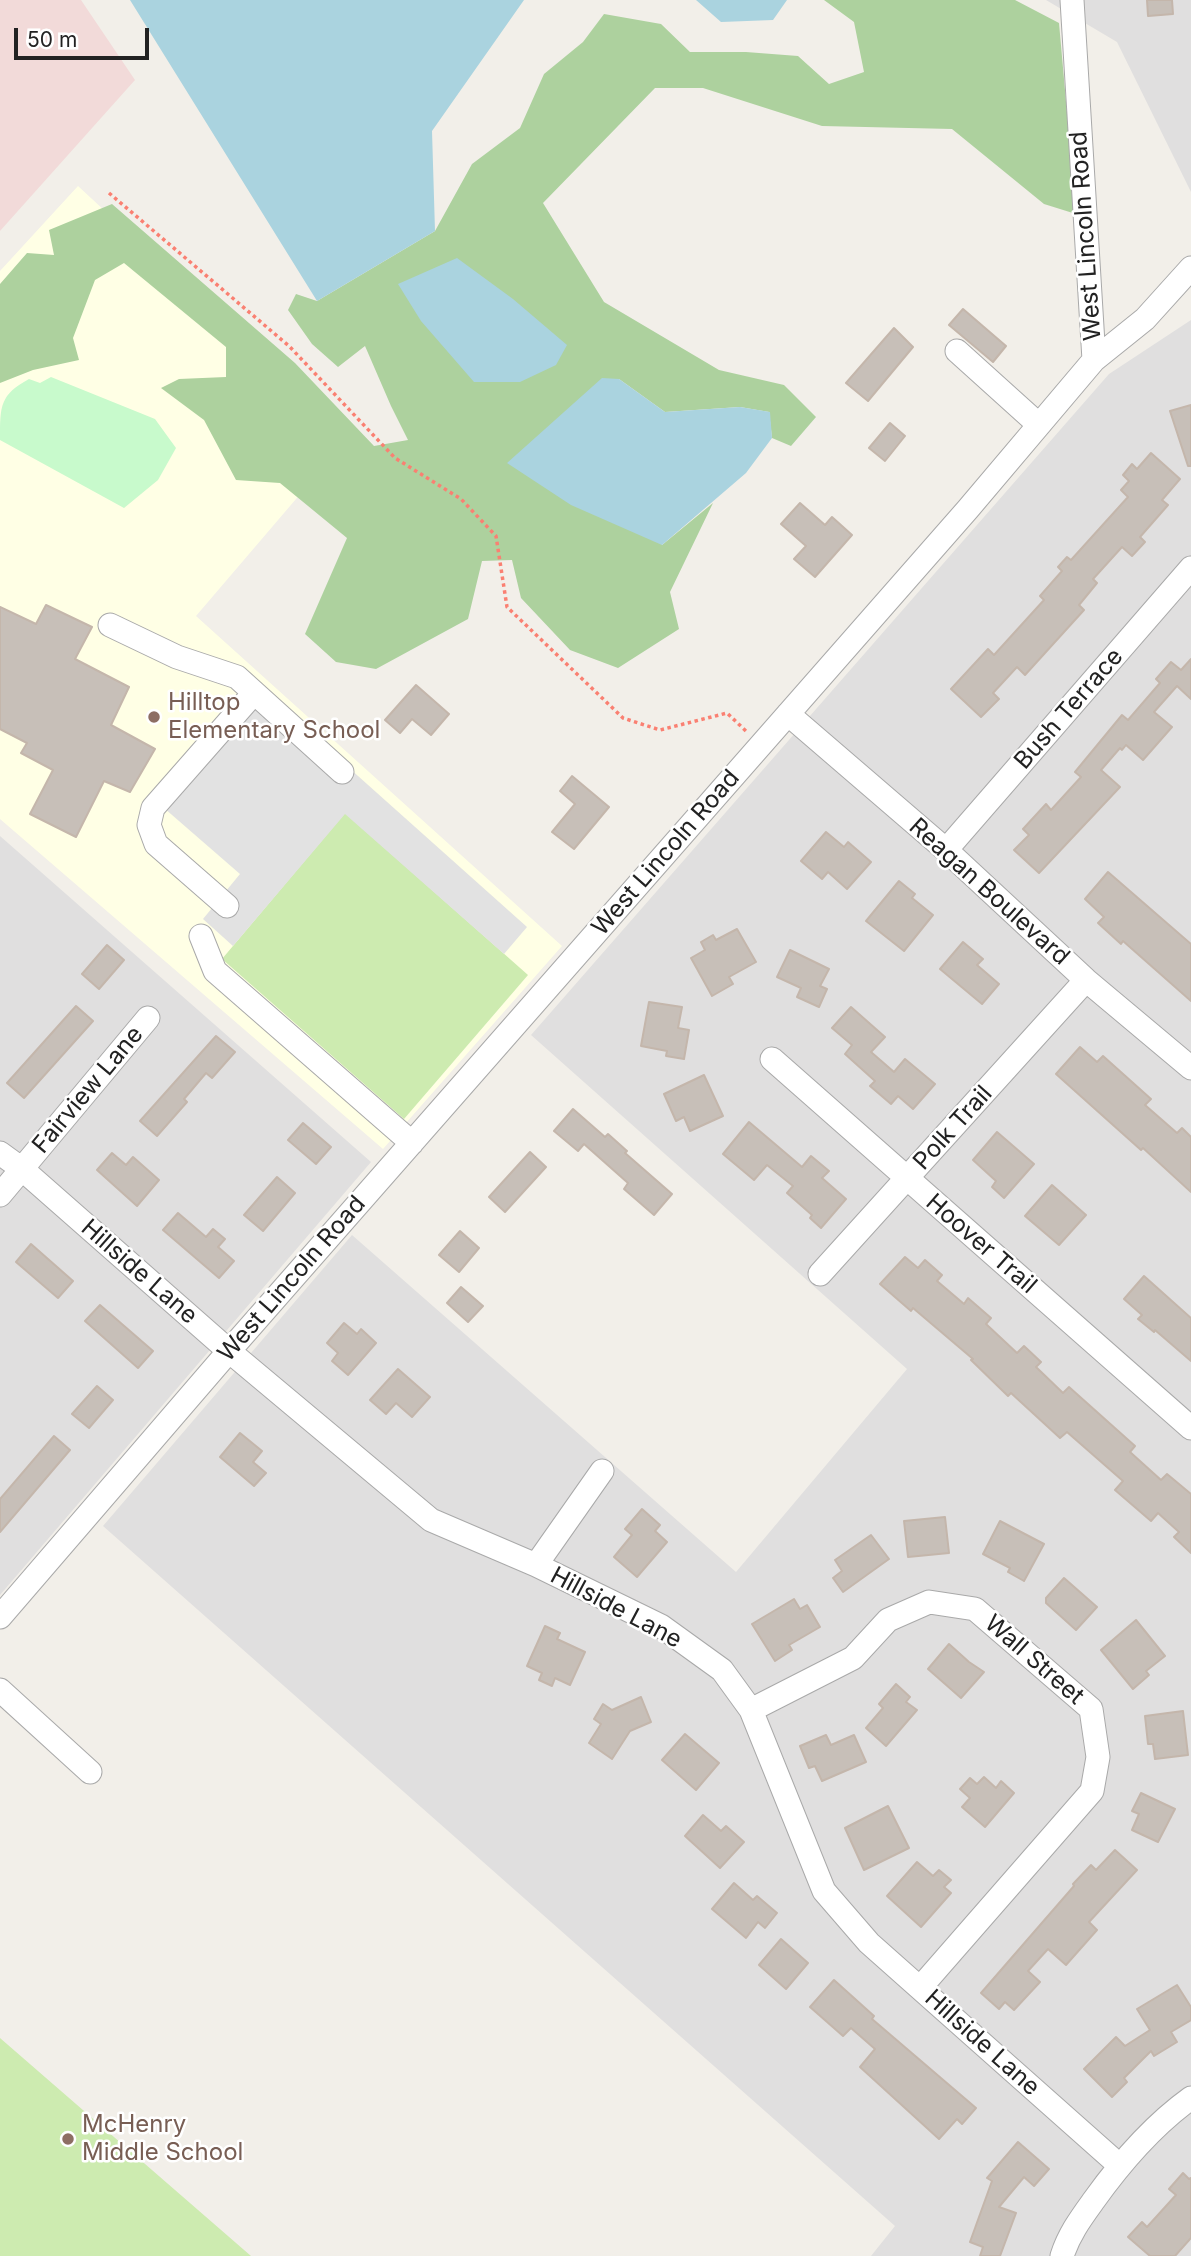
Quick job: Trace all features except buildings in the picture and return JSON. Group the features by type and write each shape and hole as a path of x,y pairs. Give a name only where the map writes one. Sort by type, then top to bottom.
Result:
{"street":[{"name":"West Lincoln Road","path":"0,1617 229,1351 968,509 1094,360 1072,0"},
{"path":"1094,360 1145,318 1191,268"},
{"path":"957,351 1039,425"},
{"name":"Bush Terrace","path":"946,850 1191,568"},
{"path":"110,625 177,657 236,677 342,772"},
{"path":"227,905 156,844 149,825 153,808 254,693"},
{"name":"Reagan Boulevard","path":"788,714 946,850 1086,981 1191,1068"},
{"path":"201,936 215,971 412,1143"},
{"name":"Polk Trail","path":"820,1274 1086,981"},
{"name":"Fairview Lane","path":"0,1195 148,1018"},
{"name":"Hoover Trail","path":"772,1059 1191,1428"},
{"name":"Hillside Lane","path":"0,1153 22,1169 229,1351 431,1520 536,1565 661,1626 722,1670 751,1710 824,1891 869,1943 1119,2165"},
{"path":"536,1565 601,1471"},
{"name":"Wall Street","path":"751,1710 853,1658 888,1620 929,1602 975,1609 1091,1709 1098,1757 1092,1791 920,1988"},
{"path":"0,1690 90,1772"},
{"path":"1062,2256 1068,2237 1119,2165 1167,2115 1191,2098"}],"path":[{"path":"109,193 289,346 396,458 461,499 496,536 507,607 622,718 660,730 727,713 761,745"}],"shaded area":[{"path":"0,0 81,0 135,80 0,231"},
{"path":"1046,0 1191,0 1191,192 1117,42"},
{"name":"Hilltop Elementary School","path":"78,186 349,437 196,616 562,946 383,1149 0,819 0,271"},
{"path":"1191,320 1191,2256 871,2256 895,2226 103,1526 352,1235 736,1572 907,1369 531,1035 1109,374"},
{"path":"264,692 527,927 504,954 345,814 233,946 203,919 240,874 164,808"},
{"path":"0,836 371,1162 0,1595"}],"green space":[{"path":"824,0 1015,0 1059,23 1076,214 1044,204 952,129 822,126 703,88 655,88 543,203 604,302 719,370 784,385 816,417 791,446 772,438 769,412 740,407 665,412 619,379 662,545 713,503 670,592 679,629 618,668 570,650 521,598 512,560 482,561 468,619 376,669 336,662 305,634 347,538 280,483 236,480 204,420 161,388 179,379 226,377 226,347 124,263 95,280 73,338 79,360 33,370 0,383 0,284 27,253 54,255 49,230 112,204 295,363 374,446 408,440 365,346 338,367 312,344 288,310 296,294 317,301 435,231 472,164 520,128 544,74 583,42 604,14 661,24 690,52 798,56 829,84 864,72 854,22"},
{"path":"51,377 155,419 176,448 158,480 124,508 0,440 0,418 7,396 29,379 40,383"},
{"path":"345,813 528,975 404,1119 222,959"},
{"name":"McHenry Middle School","path":"0,2038 251,2256 0,2256"}],"water":[{"path":"130,0 524,0 432,131 435,231 317,301"},
{"path":"696,0 787,0 773,20 721,22"},
{"path":"457,258 513,299 567,345 556,365 520,382 474,382 421,321 398,284"},
{"path":"602,378 619,379 665,412 740,407 770,412 772,438 746,473 662,545 571,505 507,463"}],"place":[{"name":"Hilltop Elementary School","path":"154,717"},
{"name":"McHenry Middle School","path":"68,2139"}]}
